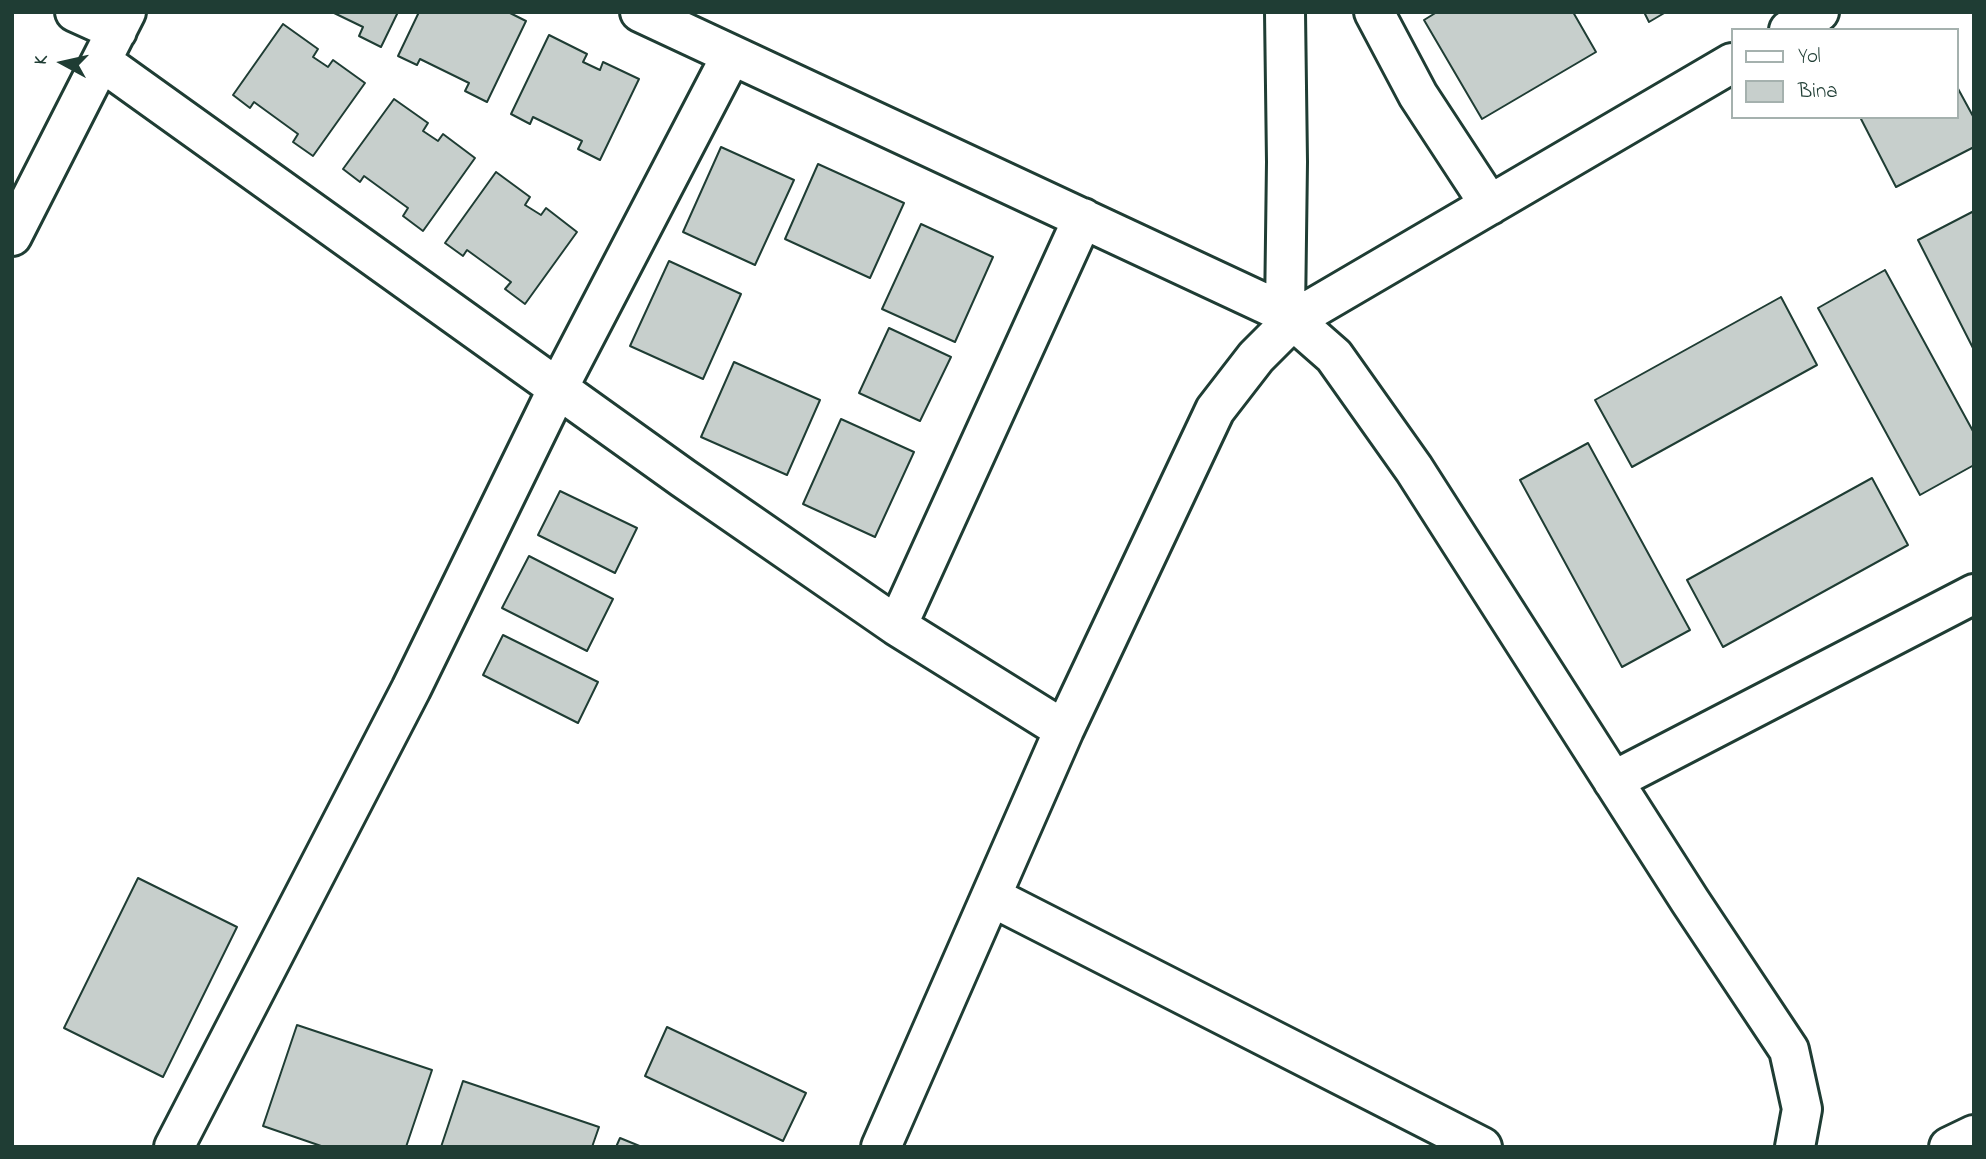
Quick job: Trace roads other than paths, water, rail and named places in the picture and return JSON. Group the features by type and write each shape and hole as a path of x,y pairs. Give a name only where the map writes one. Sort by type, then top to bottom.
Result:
{"street":[{"path":"75,12 115,35 558,388 897,626 1064,730"},
{"path":"640,12 1289,317 1334,356 1414,469 1613,781 1789,1049 1801,1110 1795,1147"},
{"path":"1285,12 1289,317"},
{"path":"1374,12 1418,95 1490,205"},
{"path":"1792,28 1819,12"},
{"path":"12,236 115,35"},
{"path":"174,1147 411,689 558,388 731,57"},
{"path":"881,1147 1064,730 1215,410 1255,357 1289,317 1490,205 1730,64"},
{"path":"897,626 1083,218"},
{"path":"1613,781 1974,594"},
{"path":"992,897 1482,1147"},
{"path":"1950,1147 1974,1135"}]}
